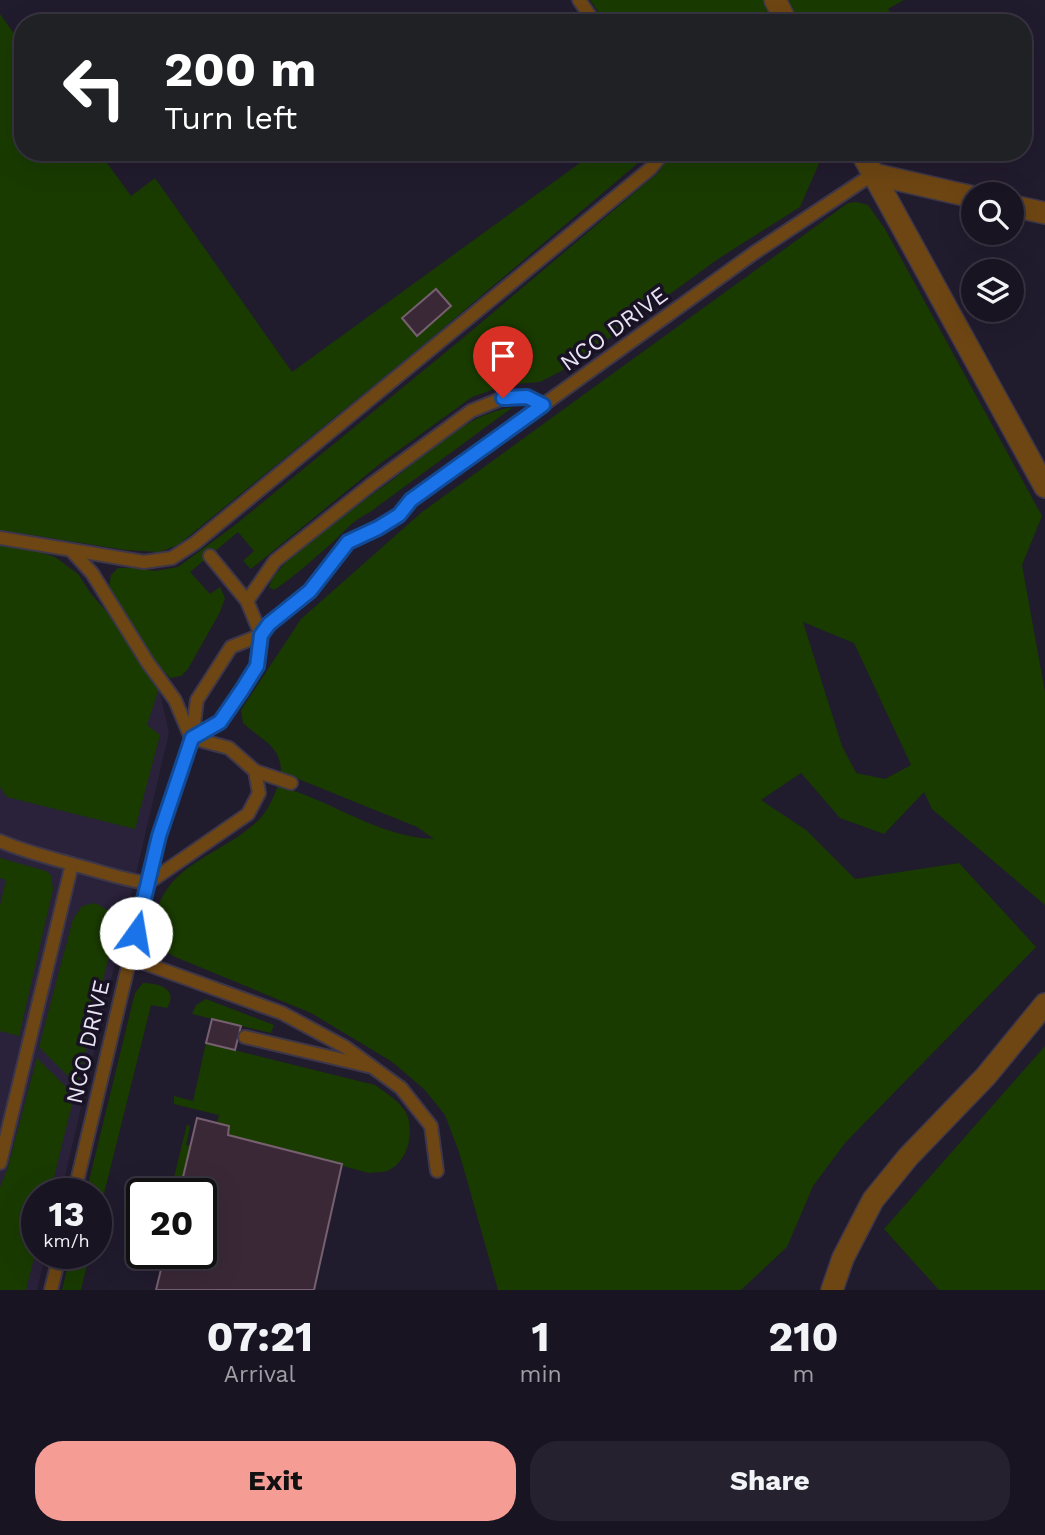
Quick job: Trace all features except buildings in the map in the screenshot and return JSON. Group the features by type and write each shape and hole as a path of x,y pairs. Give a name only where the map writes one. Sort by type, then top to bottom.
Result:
{"street":[{"path":"866,161 1045,487"},
{"path":"873,174 961,194"},
{"path":"1024,209 1045,213"},
{"path":"832,1290 843,1258 873,1200 908,1157 986,1076 1045,1004"}],"lane":[{"path":"0,538 144,562 172,558 195,544 657,161"},
{"name":"NCO DRIVE","path":"78,1178 159,836 192,738 197,701 231,647 261,635 269,624 310,591 348,542 399,515 411,500 754,253 873,174"},
{"path":"247,600 275,561 372,484 471,411 503,398 527,397 543,405"},
{"path":"71,550 92,573 148,663 175,700 192,738"},
{"path":"192,738 220,722 257,666 261,635 247,600 210,556"},
{"path":"192,738 229,748 255,771 291,783"},
{"path":"0,841 72,864 148,883 248,814 259,793 255,771"},
{"path":"0,1163 72,864"},
{"path":"130,958 282,1013 345,1047 401,1088 431,1126 438,1171"},
{"path":"246,1037 372,1067"},
{"path":"51,1290 56,1269"}],"shaded area":[{"path":"0,545 33,550 55,557 78,574 110,615 159,688 169,733 65,1178 21,1178 21,1269 42,1269 37,1290 0,1290"}],"green space":[{"path":"590,0 904,0 888,9 891,14 600,14"},
{"path":"0,14 14,33 14,161 106,161 131,196 155,178 292,372 583,161 640,161 422,346 178,545 159,552 126,550 0,530","holes":["436,289 450,306 417,335 403,318"]},
{"path":"661,161 820,161 800,207 718,259 571,366 540,382 506,385 472,397 381,463 251,569 243,561 254,551 238,532 190,572 210,594 220,587 225,598 188,669 181,676 170,678 152,658 109,587 111,575 118,568 155,571 178,567 234,526 468,334 660,171"},
{"path":"848,203 868,205 885,229 1042,516 1022,565 1045,692 1045,905 932,809 924,792 884,834 840,818 801,773 761,800 806,830 855,879 959,863 1036,947 845,1143 813,1186 787,1247 741,1290 498,1290 459,1152 445,1115 425,1090 391,1061 311,1013 173,956 157,939 155,916 171,884 195,863 257,822 268,808 278,786 393,832 434,839 417,827 281,772 278,755 243,723 241,710 301,619 422,512","holes":["803,622 854,643 911,765 885,779 856,773 842,746"]},
{"path":"513,407 353,523 281,585 274,590 269,587 273,577 288,560 436,445 480,417"},
{"path":"0,545 33,550 55,557 78,574 91,594 118,625 159,688 147,725 160,735 135,829 7,797 0,787"},
{"path":"0,858 46,871 51,875 53,889 19,1036 0,1031 0,905 6,880 0,878"},
{"path":"95,903 108,910 116,927 78,1082 73,1081 39,1047 73,919 82,906"},
{"path":"143,983 155,984 166,988 171,996 167,1008 151,1005 108,1178 90,1178 135,993"},
{"path":"206,999 274,1025 271,1033 192,1014 196,1005"},
{"path":"206,1043 375,1085 398,1102 407,1115 410,1130 402,1159 389,1170 369,1173 228,1135 229,1126 217,1123 219,1115 174,1104 174,1096 193,1101"},
{"path":"1045,1046 1045,1290 939,1290 884,1229"},
{"path":"37,1058 69,1090 75,1092 54,1178 21,1178 21,1269 31,1269 26,1290 0,1290 0,1187"},
{"path":"187,1124 190,1127 186,1145 191,1146 183,1178 174,1178"},
{"path":"67,1269 86,1269 81,1290 62,1290"}],"route":[{"path":"136,933 159,836 192,738 220,722 242,690 257,666 261,635 269,624 310,591 348,542 399,515 411,500 543,405 527,397 503,398"}]}
